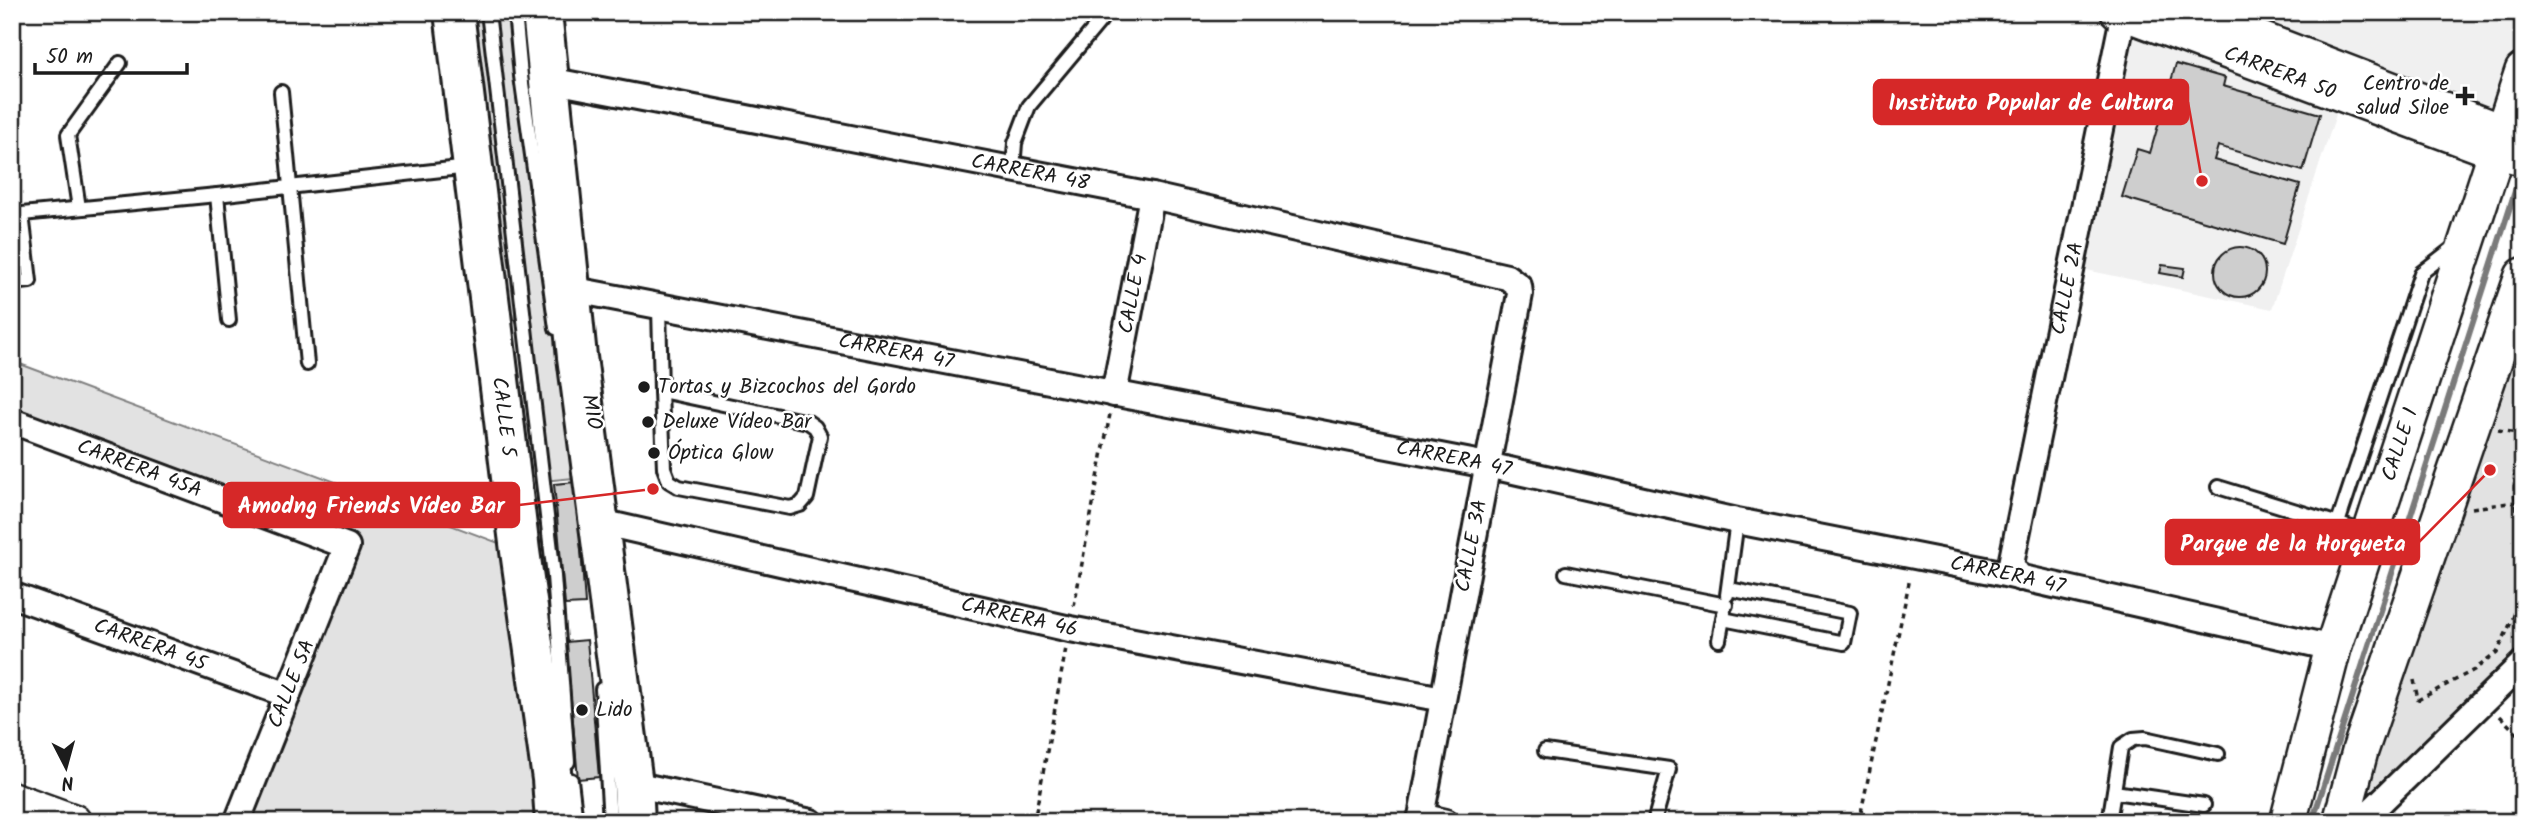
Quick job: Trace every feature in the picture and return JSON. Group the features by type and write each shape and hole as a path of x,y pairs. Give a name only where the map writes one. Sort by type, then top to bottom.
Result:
{"main road":[{"name":"CALLE 5","path":"454,12 520,551 552,779 555,822"},
{"path":"542,12 570,289 633,784 635,822"},
{"name":"CALLE 1","path":"2288,822 2333,648 2469,236 2512,147 2523,71"},
{"path":"2341,822 2360,751 2523,276"},
{"path":"532,822 552,779"},
{"path":"12,800 73,822"}],"street":[{"name":"CARRERA 50","path":"2195,12 2512,147"},
{"name":"CARRERA 50","path":"2121,13 2512,147"},
{"name":"CALLE 2A","path":"2009,571 2121,13"},
{"name":"CARRERA 48","path":"549,80 1152,196 1507,277"},
{"name":"CALLE 4","path":"1114,394 1152,196"},
{"name":"CALLE 3A","path":"1420,819 1520,294 1519,286 1507,277"},
{"name":"CARRERA 47","path":"570,289 1487,465 1737,521 2009,571 2333,648"},
{"name":"CARRERA 45A","path":"12,421 347,546"},
{"name":"CARRERA 46","path":"600,523 1070,629 1443,699"},
{"name":"CALLE 5A","path":"237,822 347,546"},
{"name":"CARRERA 45","path":"12,595 288,695"},
{"path":"2360,822 2523,663"},
{"path":"633,784 811,822"},
{"path":"1420,819 1446,822"}],"lane":[{"path":"488,12 554,576 568,757 576,822"},
{"path":"515,12 549,291 559,344"},
{"path":"1013,169 1015,143 1029,106 1101,20 1102,12"},
{"path":"79,208 68,135 120,63"},
{"path":"281,92 307,364"},
{"path":"12,283 30,281 22,214 473,166"},
{"path":"217,195 229,320"},
{"path":"2338,523 2421,273 2469,236"},
{"path":"659,307 661,391 664,468 669,481 679,487 790,508 800,505 807,497 820,436 815,427 808,422 661,391"},
{"name":"MIO","path":"569,397 584,477 593,578"},
{"path":"2218,487 2371,533"},
{"path":"1719,640 1737,521"},
{"path":"1566,573 1726,605"},
{"path":"1723,618 1844,643 1850,613 1728,589"},
{"path":"601,672 610,822"},
{"path":"2109,822 2121,747 2133,739 2145,738 2218,754"},
{"path":"1545,751 1669,769 1654,822"},
{"path":"2114,792 2204,806"}],"path":[{"path":"2418,700 2474,670 2497,653 2522,598 2519,596 2523,547 2516,502 2519,374"},
{"path":"2491,429 2517,433"},
{"path":"2467,508 2516,502"},
{"path":"1859,822 1915,555"},
{"path":"2486,701 2523,740"}],"shaded area":[{"path":"454,12 542,12 584,477 543,481 519,296 501,383"},
{"name":"Centro de salud Siloe","path":"2195,12 2523,12 2523,71 2505,131"},
{"path":"2124,15 2342,96 2272,309 2072,267"},
{"path":"2523,276 2523,663 2360,822 2360,751"},
{"path":"12,361 520,551 544,800 532,822 237,822 347,546 12,421"}],"building":[{"path":"2176,64 2225,78 2223,86 2320,114 2303,171 2218,146 2214,160 2300,185 2283,244 2122,197 2137,149 2150,153"},
{"path":"2240,247 2258,254 2265,272 2258,290 2240,297 2222,290 2215,272 2222,254"},
{"path":"2162,265 2185,268 2183,277 2160,273"},
{"path":"576,482 585,604 565,605 554,484"},
{"name":"Lido","path":"587,640 599,777 578,779 566,642"}],"waterway":[{"path":"2312,822 2518,182"}],"place":[{"name":"Centro de salud Siloe","path":"2465,96"},
{"name":"Instituto Popular de Cultura","path":"2202,181"},
{"name":"Tortas y Bizcochos del Gordo","path":"644,387"},
{"name":"Deluxe Vídeo Bar","path":"648,422"},
{"name":"Óptica Glow","path":"654,453"},
{"name":"Parque de la Horqueta","path":"2490,470"},
{"name":"Amodng Friends Vídeo Bar","path":"653,489"},
{"name":"Lido","path":"582,710"}]}
